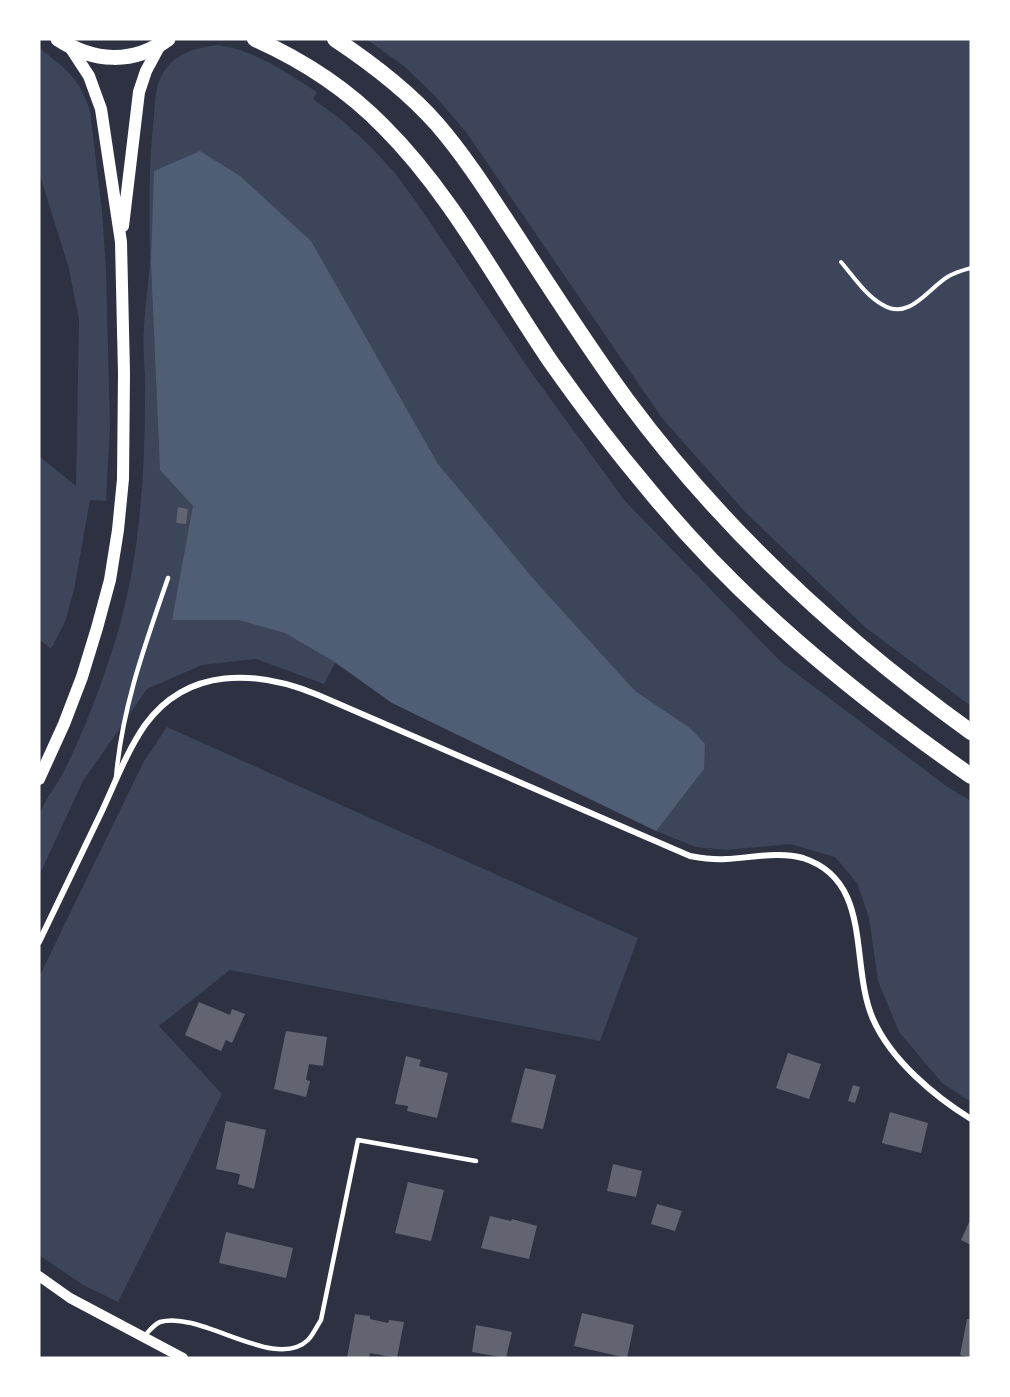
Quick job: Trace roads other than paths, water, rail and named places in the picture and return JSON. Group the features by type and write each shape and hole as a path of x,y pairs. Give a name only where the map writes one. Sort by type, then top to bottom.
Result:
{"highway":[{"path":"255,39 305,65 345,92 383,126 415,160 446,201 554,366 646,487 714,563 784,632 823,665 900,726 971,776"},
{"path":"335,39 403,90 436,123 488,193 578,331 621,391 679,466 729,523 837,628 910,688 971,732"}],"main road":[{"path":"64,43 100,57 115,58 131,56 164,42"},
{"path":"121,242 139,92 147,71 164,42"},
{"path":"39,779 64,724 98,628 110,580 123,479 121,242 101,109 89,76 64,43"}],"street":[{"path":"39,942 145,725 178,694 217,680 234,677 263,678 297,686 690,856 724,860 786,855 801,857 813,862 836,878 849,898 855,915 862,982 873,1019 881,1034 932,1092 971,1119"},
{"path":"39,1275 70,1298 183,1358"}],"lane":[{"path":"116,782 119,744 133,679 168,578"},
{"path":"143,1337 159,1322 179,1320 274,1349 295,1348 309,1340 321,1320 358,1140 476,1161"}]}
